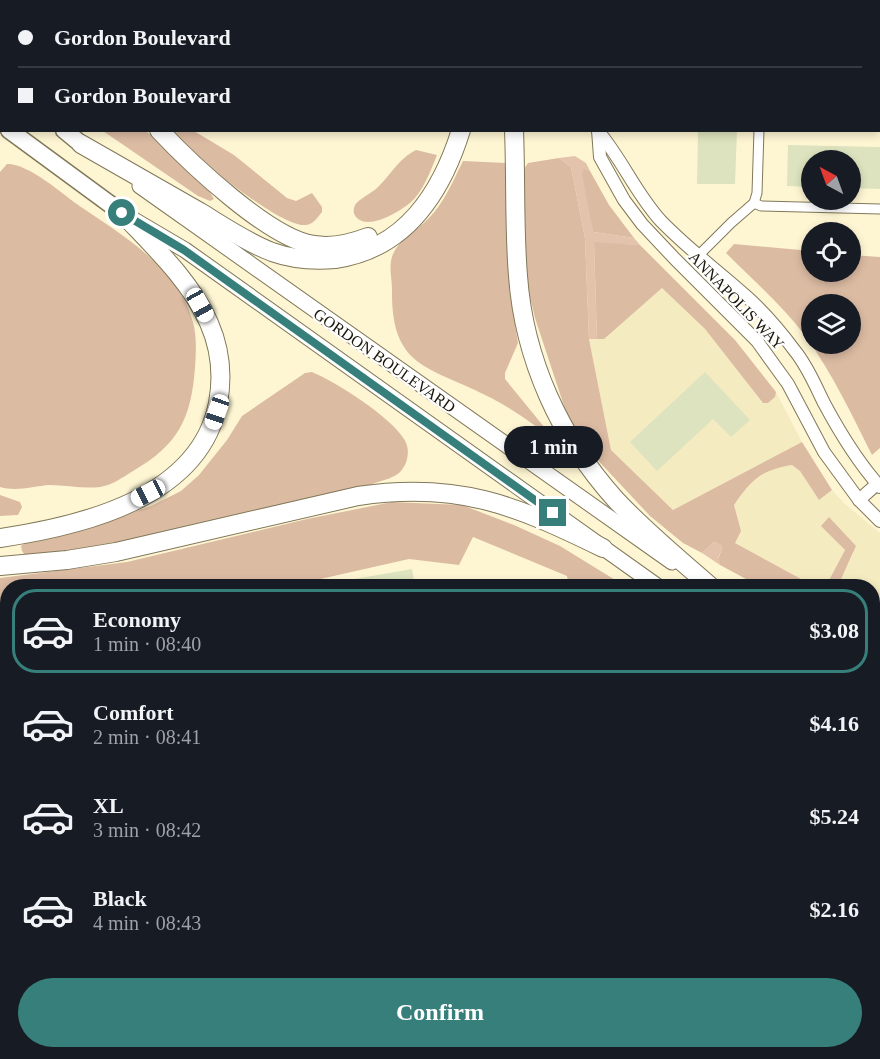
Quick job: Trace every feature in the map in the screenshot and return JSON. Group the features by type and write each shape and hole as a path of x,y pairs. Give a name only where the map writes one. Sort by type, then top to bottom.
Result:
{"highway":[{"name":"GORDON BOULEVARD","path":"12,132 122,213"},
{"name":"GORDON BOULEVARD","path":"66,132 81,144"},
{"path":"161,132 198,168 263,222 285,236 312,245 336,246 353,243 371,236 424,206"},
{"path":"81,144 255,244 292,257 328,260 367,251 396,236 424,206 442,179 460,132"},
{"path":"514,132 518,275 522,308 532,350 554,409 582,458 616,499 702,579"},
{"path":"0,538 70,523 133,501 180,472 196,455 211,429 220,393 221,374 219,354 209,322 178,274 122,213"},
{"path":"0,566 67,560 116,552 358,495 387,491 450,492 488,500 532,516 603,548"}],"main road":[{"name":"GORDON BOULEVARD","path":"81,144 550,477 699,579"},
{"name":"GORDON BOULEVARD","path":"122,213 184,250 647,579"}],"street":[{"name":"ANNAPOLIS WAY","path":"599,132 600,157 624,200 642,224 757,341 788,384 824,452 859,500 880,521"},
{"name":"ANNAPOLIS WAY","path":"600,132 614,150 650,208 698,256 747,297 796,352 807,368 847,444 879,485"},
{"path":"698,256 754,203 757,193 759,132"},
{"path":"754,203 761,206 880,209"},
{"path":"859,500 879,485"}],"shaded area":[{"path":"104,132 147,132 208,189 214,199 210,201 198,196"},
{"path":"168,132 196,132 234,155 287,198 296,201 312,193 322,207 322,212 308,225 292,222 255,201"},
{"path":"416,150 437,155 415,198 399,211 376,221 362,221 357,218 355,205 377,188 399,163"},
{"path":"575,156 586,163 590,171 584,168 593,232 634,238 640,245 594,243 597,339 589,339 585,238 571,167 559,158"},
{"path":"559,158 571,167 585,238 589,339 611,450 673,510 802,442 832,490 819,500 800,471 792,465 765,473 746,489 734,505 741,531 735,543 801,579 746,579 720,565 718,559 722,549 721,545 714,542 702,553 683,543 650,516 593,455 577,434 567,415 529,293 524,169 528,163"},
{"path":"463,161 506,163 507,254 510,293 518,343 505,373 505,379 554,439 503,404 416,360 398,335 393,315 391,263 393,254 400,243 428,219 439,206"},
{"path":"7,164 16,165 36,174 148,255 175,285 186,303 193,322 196,345 193,386 190,402 179,429 161,451 148,461 121,479 104,486 87,488 50,485 13,489 0,487 0,172"},
{"path":"584,168 590,171 609,205 634,238 593,232 582,174"},
{"path":"594,242 640,245 735,340 776,392 775,397 768,403 763,403 705,329 662,288 604,339 597,339"},
{"path":"734,244 801,250 801,282 861,282 861,256 880,257 880,448 872,455 817,354 861,354 861,294 801,294 801,331 778,304 726,253"},
{"path":"662,288 705,329 763,403 768,403 775,397 776,392 802,442 673,510 611,450 589,339 604,338"},
{"path":"312,372 362,401 397,430 406,443 408,452 405,466 399,473 370,485 103,546 25,555 22,551 21,546 25,543 98,524 151,506 181,491 199,475 227,440 242,416 305,373"},
{"path":"792,465 800,471 819,500 832,490 880,533 880,579 841,579 854,552 822,526 845,550 830,579 801,579 735,543 734,505 747,486 771,468"},
{"path":"0,495 20,502 22,507 18,515 0,516"},
{"path":"392,502 462,505 560,546 614,579 568,579 567,576 473,537 459,565 409,559 320,579 0,579 127,562 307,519"},
{"path":"829,517 856,546 841,579 830,579 845,550 821,526"},
{"path":"714,542 721,545 722,549 718,558 720,565 702,553"}],"building":[{"path":"698,132 737,132 735,184 697,184"},
{"path":"788,145 880,147 880,189 861,188 861,150 801,150 801,187 787,186"},
{"path":"705,372 750,420 731,437 713,419 657,471 630,442"},
{"path":"412,569 414,579 354,579"}],"route":[{"path":"122,213 184,250 553,513"}]}
